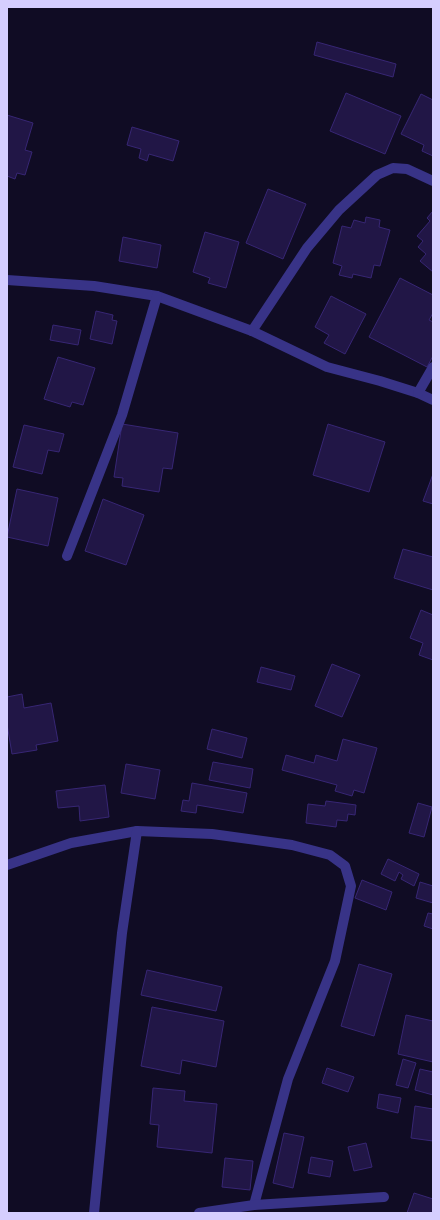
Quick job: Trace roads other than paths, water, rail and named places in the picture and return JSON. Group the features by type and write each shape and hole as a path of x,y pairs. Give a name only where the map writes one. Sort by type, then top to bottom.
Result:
{"street":[{"path":"252,331 307,248 339,210 377,175 393,168 407,169 433,181"},
{"path":"7,280 94,286 157,296 252,331 327,367 380,381 418,393 433,400"},
{"path":"67,556 122,414 157,296"},
{"path":"418,393 433,367"},
{"path":"7,865 71,843 138,831 212,834 292,845 330,855 345,866 351,886 334,961 288,1079 254,1205"},
{"path":"94,1213 122,933 138,831"},
{"path":"199,1213 254,1205 384,1197"}]}
